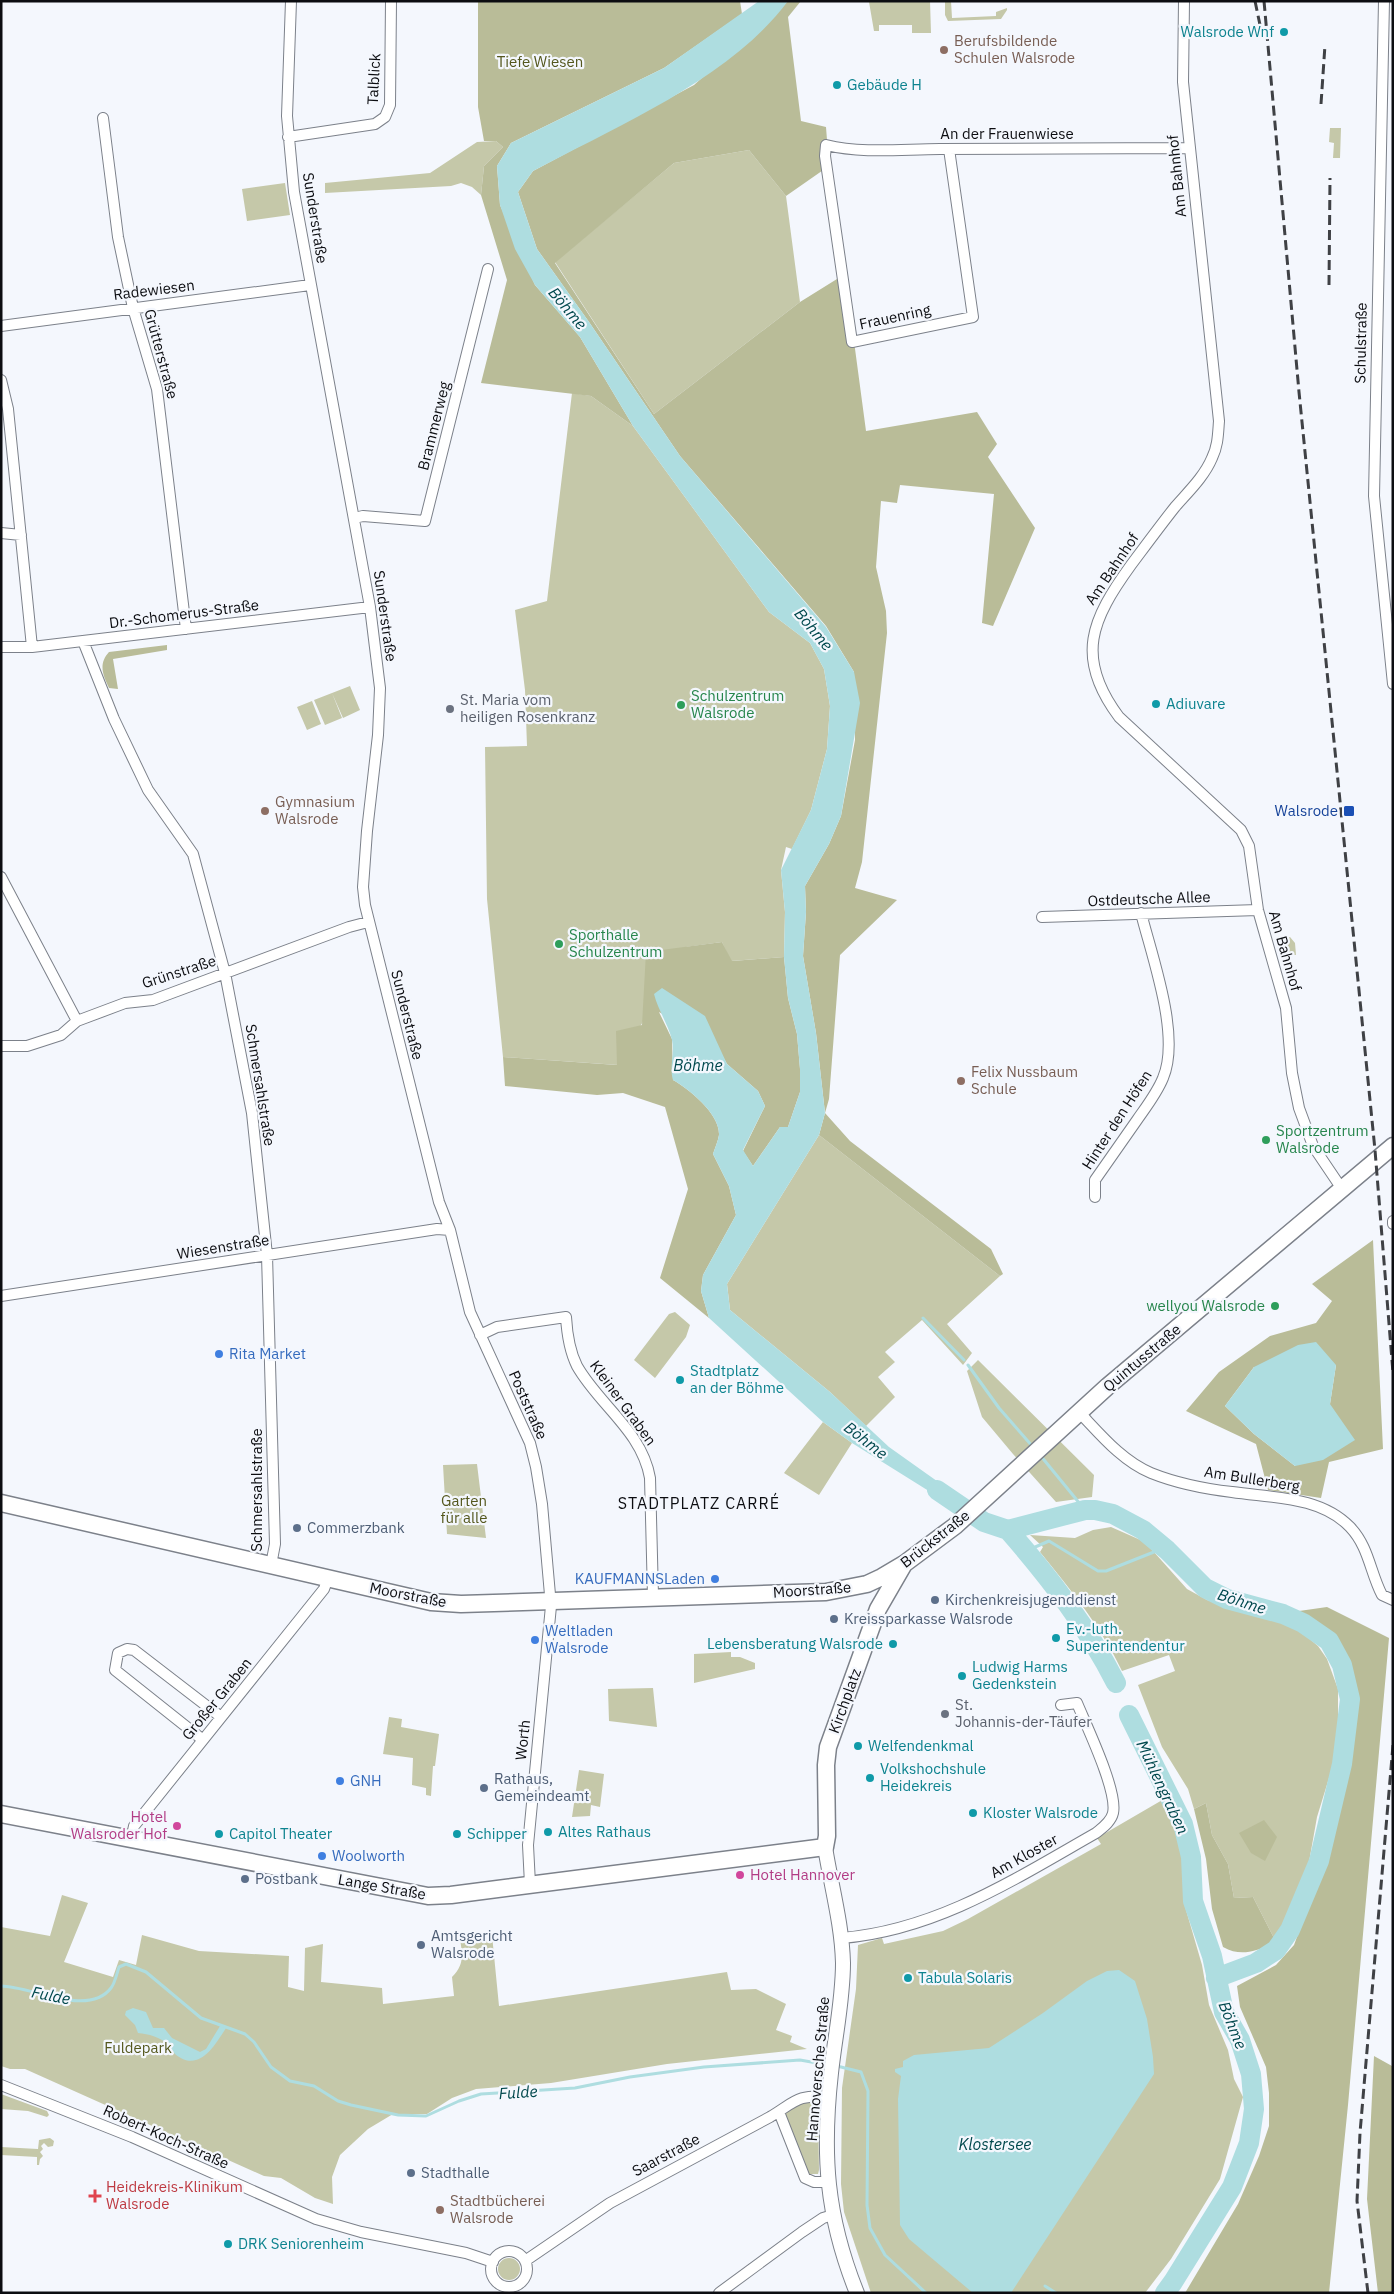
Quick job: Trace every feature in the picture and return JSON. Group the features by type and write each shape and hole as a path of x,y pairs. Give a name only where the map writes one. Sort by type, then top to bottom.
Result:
{"main road":[{"name":"Quintusstraße","path":"983,1500 1079,1412 1393,1146"},
{"name":"Brückstraße","path":"882,1577 904,1564 964,1518 983,1500"},
{"name":"Moorstraße","path":"1,1503 437,1602 461,1604 551,1599 826,1592 867,1584 882,1577"},
{"name":"Kirchplatz","path":"825,1847 827,1836 826,1765 828,1747 881,1603 904,1564"},
{"path":"867,1584 881,1603"},
{"name":"Lange Straße","path":"1,1814 415,1895 451,1895 825,1847"},
{"name":"Hannoversche Straße","path":"825,1847 842,1938 842,1986 832,2066 826,2142 828,2182 841,2250 857,2293"}],"street":[{"name":"Sunderstraße","path":"291,1 288,137 294,192 370,608 380,688 378,734 367,830 363,887 368,922 439,1202 450,1230"},
{"name":"Talblick","path":"288,137 375,124 385,117 390,104 391,1"},
{"name":"Am Bahnhof","path":"1184,1 1183,82 1219,421 1216,448 1205,471 1162,523 1108,597 1098,618 1093,645 1095,669 1100,687 1119,717 1244,835 1250,852 1258,910 1286,1008 1292,1073 1301,1116 1313,1146 1342,1189"},
{"name":"Schulstraße","path":"1384,1 1388,84 1374,496 1393,684"},
{"name":"Grütterstraße","path":"104,118 118,237 133,308 157,389 186,629"},
{"name":"An der Frauenwiese","path":"826,145 859,150 1189,148"},
{"name":"Frauenring","path":"826,145 825,156 852,342 973,316 949,149"},
{"name":"Brammerweg","path":"354,518 363,516 425,521 488,269"},
{"name":"Radewiesen","path":"1,326 310,285"},
{"path":"1,380 8,409 32,647"},
{"path":"1,533 21,535"},
{"name":"Dr.-Schomerus-Straße","path":"1,647 32,647 370,608"},
{"name":"Schmersahlstraße","path":"83,641 114,719 148,790 193,854 225,973 252,1113 267,1255 275,1534 271,1565"},
{"path":"1,877 77,1021"},
{"name":"Ostdeutsche Allee","path":"1042,917 1258,910"},
{"name":"Hinter den Höfen","path":"1095,1197 1095,1180 1156,1093 1164,1077 1169,1055 1169,1034 1165,1012 1141,913"},
{"name":"Grünstraße","path":"1,1046 27,1046 61,1034 77,1021 125,1003 153,1000 359,923 368,922"},
{"name":"Wiesenstraße","path":"1,1296 437,1230 450,1230"},
{"name":"Poststraße","path":"450,1230 470,1312 528,1438 533,1455 542,1504 551,1599"},
{"name":"Kleiner Graben","path":"480,1335 497,1327 566,1317 568,1343 578,1366 631,1435 647,1462 650,1478 653,1596"},
{"name":"Am Bullerberg","path":"1079,1412 1125,1457 1151,1473 1196,1486 1313,1504 1335,1513 1357,1536 1369,1556 1382,1595 1393,1600"},
{"name":"Großer Graben","path":"131,1840 134,1826 324,1589 328,1578"},
{"name":"Worth","path":"530,1884 528,1845 551,1599"},
{"path":"203,1740 115,1670 118,1654 127,1649 134,1650 221,1717"},
{"name":"Am Kloster","path":"842,1938 860,1936 918,1922 954,1910 986,1895 1079,1843 1106,1825 1113,1813 1111,1792 1105,1773 1077,1702 1061,1705"},
{"name":"Robert-Koch-Straße","path":"1,2085 132,2137 316,2219 361,2232 466,2253 493,2262"},
{"name":"Saarstraße","path":"525,2261 610,2203 779,2112 801,2098 809,2096 829,2098"},
{"path":"779,2112 805,2178 814,2182 828,2182"},
{"path":"719,2293 802,2232 823,2218 833,2215"},
{"path":"510,2251 520,2255 525,2261 527,2271 524,2278 519,2284 507,2290 493,2277 493,2262 499,2254 510,2251"}],"green space":[{"name":"Tiefe Wiesen","path":"478,1 740,1 742,14 664,68 511,143 497,166 500,205 535,285 580,337 633,426 591,396 481,383 507,280 481,195 484,166 503,147 496,141 484,141 478,107"},
{"path":"788,1 801,1 788,17 801,121 826,127 829,166 786,196 749,150 674,163 555,263 654,414 800,302 845,274 866,431 977,412 997,444 988,457 1035,528 993,626 982,623 994,494 900,485 897,503 881,501 876,567 886,611 887,633 862,862 855,888 897,900 840,955 829,1099 825,1113 816,1033 803,956 806,912 805,886 829,844 841,816 855,740 854,672 826,626 680,456 537,249 518,192 533,171 694,85"},
{"path":"930,1 931,33 912,33 912,25 879,25 879,31 874,31 869,2"},
{"path":"945,1 951,1 952,18 996,16 996,12 1007,8 1007,10 1001,19 948,21 945,15"},
{"path":"1330,128 1341,128 1340,158 1333,158 1334,143 1329,142"},
{"path":"496,141 503,147 484,166 481,195 472,187 461,183 451,186 325,193 325,183 430,173 477,142"},
{"path":"749,150 786,196 800,302 654,414 555,262 674,163"},
{"path":"285,183 290,215 247,221 242,189"},
{"path":"572,393 591,396 633,426 769,612 810,643 824,669 830,706 827,749 811,810 792,849 786,847 781,870 785,912 784,957 731,961 722,942 686,947 618,1065 503,1057 487,899 485,747 527,746 525,690 515,610 547,601"},
{"path":"167,645 167,650 113,659 118,689 109,688 103,674 103,665 109,652"},
{"path":"350,686 360,710 343,718 332,693"},
{"path":"332,693 342,718 325,725 314,700"},
{"path":"312,701 321,724 307,730 297,707"},
{"path":"1278,936 1282,938 1290,937 1295,943 1296,955 1284,954 1281,950"},
{"path":"722,942 732,961 784,957 788,998 797,1034 800,1092 788,1127 780,1127 753,1166 743,1151 765,1106 758,1091 727,1064 716,1044 659,1012 672,1039 673,1080 687,1089 702,1103 718,1127 719,1135 713,1154 729,1186 736,1215 703,1275 701,1291 709,1318 660,1278 688,1189 665,1107 623,1093 597,1095 505,1086 503,1057 617,1065 616,1031 642,1025 646,952"},
{"path":"825,1113 850,1141 991,1249 1003,1274 1000,1276 819,1135"},
{"path":"819,1135 1000,1276 947,1324 972,1353 963,1365 922,1320 885,1352 895,1362 878,1377 895,1397 866,1426 830,1392 730,1310 727,1284"},
{"path":"1373,1240 1383,1449 1329,1462 1321,1498 1268,1490 1256,1444 1186,1411 1219,1372 1270,1336 1316,1323 1332,1301 1312,1284","holes":["1336,1365 1330,1404 1295,1466 1254,1434 1225,1406 1254,1367"]},
{"path":"675,1312 690,1325 686,1337 655,1378 634,1360 669,1314"},
{"path":"978,1360 1094,1475 1092,1497 1056,1502 982,1417 967,1371"},
{"path":"823,1422 852,1443 819,1495 784,1473"},
{"name":"Garten für alle","path":"477,1464 486,1538 447,1534 443,1465"},
{"path":"1111,1527 1145,1542 1187,1589 1207,1600 1293,1625 1318,1646 1327,1659 1338,1689 1338,1727 1333,1765 1317,1817 1309,1862 1283,1927 1275,1940 1253,1897 1234,1898 1228,1864 1212,1835 1206,1803 1194,1809 1188,1789 1162,1747 1138,1685 1175,1671 1169,1655 1122,1671 1095,1624 1040,1552 1043,1547 1030,1535 1075,1538 1093,1530"},
{"path":"1327,1607 1389,1638 1348,2105 1329,2293 1185,2293 1238,2204 1259,2156 1269,2126 1269,2093 1266,2067 1240,2007 1237,1986 1276,1965 1294,1945 1324,1864 1348,1762 1357,1693 1349,1659 1329,1631 1292,1612"},
{"path":"731,1652 731,1657 740,1657 755,1663 755,1669 694,1683 694,1654"},
{"path":"653,1688 657,1727 609,1721 608,1689"},
{"path":"389,1717 402,1719 401,1727 439,1734 435,1766 433,1766 431,1796 426,1795 426,1788 412,1785 413,1758 383,1754"},
{"path":"579,1770 604,1774 600,1807 591,1805 590,1816 572,1817"},
{"path":"1164,1799 1185,1859 1184,1903 1202,1965 1209,2005 1228,2050 1234,2079 1243,2097 1220,2179 1171,2259 1145,2293 871,2293 844,2212 841,2184 842,2088 856,1989 858,1945 882,1938 884,1944 943,1931 968,1919 1101,1844 1097,1838"},
{"path":"1206,1803 1212,1835 1228,1864 1234,1898 1253,1897 1275,1940 1273,1945 1254,1951 1242,1952 1236,1952 1223,1947 1212,1909 1206,1859 1194,1809"},
{"path":"1264,1820 1277,1837 1265,1861 1251,1853 1239,1833"},
{"name":"Fuldepark","path":"62,1895 88,1903 64,1962 113,1977 119,1960 136,1965 142,1935 199,1951 289,1956 288,1987 304,1991 305,1948 323,1944 321,1982 382,1988 383,2004 454,1996 452,1977 461,1963 460,1938 492,1935 499,2006 727,1972 731,1990 756,1989 786,2004 776,2030 792,2036 790,2042 807,2049 667,2064 551,2083 476,2089 452,2098 427,2114 393,2114 368,2129 340,2155 332,2177 333,2204 315,2198 281,2178 264,2176 25,2069 10,2069 1,2066 1,1927 50,1936"},
{"path":"1374,2056 1392,2066 1393,2293 1378,2293 1367,2199"},
{"path":"1,2094 47,2111 49,2115 47,2117 28,2111 1,2109"},
{"path":"804,2102 813,2103 818,2111 818,2174 809,2174 785,2113 797,2104"},
{"path":"50,2138 54,2141 53,2146 48,2147 44,2143 41,2146 43,2149 40,2152 43,2156 40,2159 39,2165 37,2165 37,2157 1,2155 1,2147 38,2149 39,2140"},
{"path":"509,2258 517,2261 520,2269 517,2277 509,2280 501,2277 498,2269 501,2261"}],"water":[{"path":"759,1 788,1 764,29 736,54 704,77 635,118 533,171 518,192 537,249 680,456 826,627 854,672 860,703 841,816 829,844 805,886 806,912 803,956 816,1033 825,1113 819,1135 727,1284 730,1310 830,1392 889,1447 965,1501 956,1508 852,1443 823,1422 709,1318 701,1291 703,1275 736,1215 729,1186 713,1154 719,1135 718,1127 702,1103 687,1089 673,1080 672,1040 654,994 662,988 705,1016 727,1064 758,1091 765,1106 743,1150 753,1166 780,1127 788,1127 800,1092 797,1034 788,998 784,957 785,912 781,870 811,810 827,749 830,706 824,669 810,643 769,612 633,426 580,337 535,285 515,249 500,205 497,166 511,143 664,68"},
{"path":"1316,1342 1336,1365 1330,1404 1355,1440 1323,1460 1295,1466 1254,1434 1225,1406 1254,1367 1298,1345"},
{"name":"Klostersee","path":"1119,1970 1135,1981 1147,2019 1154,2074 1011,2293 973,2293 909,2239 900,2225 898,2099 901,2076 895,2072 895,2069 903,2067 903,2061 914,2055 989,2048 1043,2013 1087,1981 1107,1971"},
{"path":"133,2008 146,2012 153,2028 164,2028 172,2038 200,2052 206,2049 220,2026 226,2028 205,2055 192,2061 175,2054 168,2044 161,2039 138,2033 135,2025 125,2015 126,2011"}],"waterway":[{"path":"923,1318 964,1360"},
{"path":"968,1365 999,1408 1033,1447"},
{"path":"1040,1455 1085,1510"},
{"name":"Böhme","path":"937,1490 984,1522 1008,1530 1085,1510 1113,1514 1143,1530 1167,1550 1205,1588 1227,1599 1283,1614 1303,1623 1329,1641 1342,1665 1350,1699 1342,1764 1319,1861 1290,1930 1276,1950 1256,1963 1216,1978"},
{"name":"Mühlengraben","path":"1008,1530 1067,1603 1093,1642 1116,1683"},
{"path":"1026,1551 1049,1541 1098,1571 1106,1571 1164,1548"},
{"name":"Böhme","path":"1129,1715 1183,1824 1191,1857 1193,1901 1212,1956 1224,2012 1240,2040 1251,2074 1254,2109 1249,2143 1232,2187 1165,2293"},
{"name":"Fulde","path":"1,1986 74,2001 88,2000 101,1997 111,1988 119,1967 126,1964 146,1972 201,2018 245,2034 254,2042 271,2067 290,2081 314,2086 338,2101 398,2115 426,2116 459,2101 481,2094 575,2088 630,2077 704,2067 800,2060 828,2065"},
{"name":"Fulde","path":"837,2066 861,2072 868,2091 867,2205 870,2228 885,2255 926,2293"},
{"path":"1045,2286 1056,2293"}],"railway":[{"path":"1255,1 1260,25"},
{"path":"1264,1 1299,392 1375,1150 1393,1373"},
{"path":"1321,104 1325,45"},
{"path":"1329,285 1330,178"},
{"path":"1368,2293 1357,2201 1360,2133 1393,1745"}],"place":[{"name":"Walsrode Wnf","path":"1284,32"},
{"name":"Berufsbildende Schulen Walsrode","path":"944,50"},
{"name":"Gebäude H","path":"837,85"},
{"name":"Adiuvare","path":"1156,704"},
{"name":"Schulzentrum Walsrode","path":"681,705"},
{"name":"St. Maria vom heiligen Rosenkranz","path":"450,709"},
{"name":"Gymnasium Walsrode","path":"265,811"},
{"name":"Walsrode","path":"1349,811"},
{"name":"Sporthalle Schulzentrum","path":"559,944"},
{"name":"Felix Nussbaum Schule","path":"961,1081"},
{"name":"Sportzentrum Walsrode","path":"1266,1140"},
{"name":"wellyou Walsrode","path":"1275,1306"},
{"name":"Rita Market","path":"219,1354"},
{"name":"Stadtplatz an der Böhme","path":"680,1380"},
{"name":"Commerzbank","path":"297,1528"},
{"name":"KAUFMANNSLaden","path":"715,1579"},
{"name":"Kirchenkreisjugenddienst","path":"935,1600"},
{"name":"Kreissparkasse Walsrode","path":"834,1619"},
{"name":"Ev.-luth. Superintendentur","path":"1056,1638"},
{"name":"Weltladen Walsrode","path":"535,1640"},
{"name":"Lebensberatung Walsrode","path":"893,1644"},
{"name":"Ludwig Harms Gedenkstein","path":"962,1676"},
{"name":"St. Johannis-der-Täufer","path":"945,1714"},
{"name":"Welfendenkmal","path":"858,1746"},
{"name":"Volkshochshule Heidekreis","path":"870,1778"},
{"name":"GNH","path":"340,1781"},
{"name":"Rathaus, Gemeindeamt","path":"484,1788"},
{"name":"Kloster Walsrode","path":"973,1813"},
{"name":"Hotel Walsroder Hof","path":"177,1826"},
{"name":"Altes Rathaus","path":"548,1832"},
{"name":"Capitol Theater","path":"219,1834"},
{"name":"Schipper","path":"457,1834"},
{"name":"Woolworth","path":"322,1856"},
{"name":"Hotel Hannover","path":"740,1875"},
{"name":"Postbank","path":"245,1879"},
{"name":"Amtsgericht Walsrode","path":"421,1945"},
{"name":"Tabula Solaris","path":"908,1978"},
{"name":"Stadthalle","path":"411,2173"},
{"name":"Heidekreis-Klinikum Walsrode","path":"95,2196"},
{"name":"Stadtbücherei Walsrode","path":"440,2210"},
{"name":"DRK Seniorenheim","path":"228,2244"}],"district":[{"name":"STADTPLATZ CARRÉ","path":"699,1503"}]}
